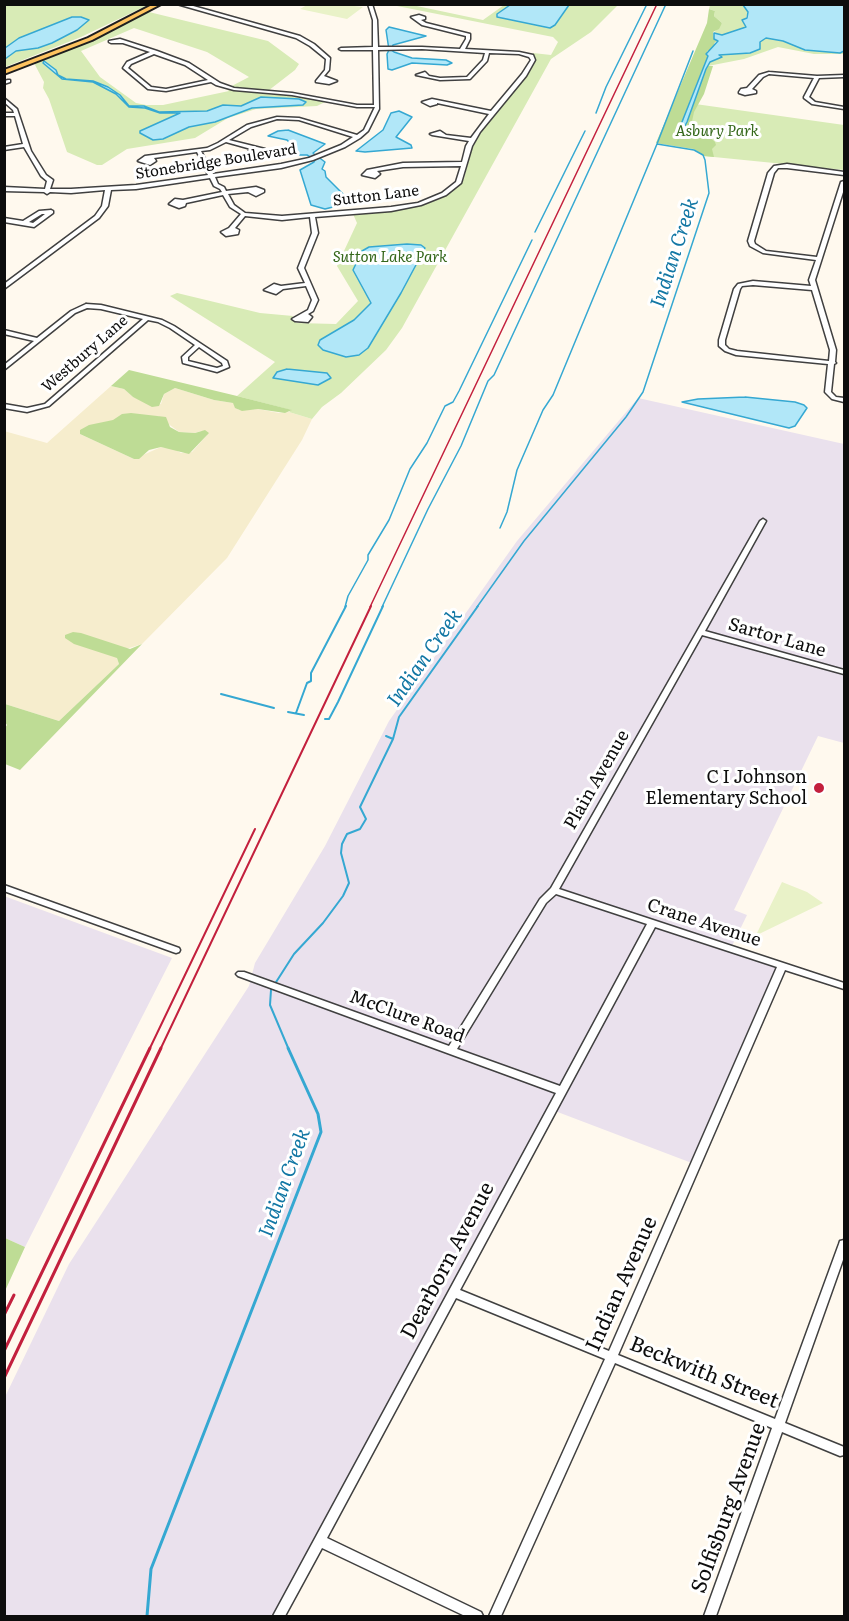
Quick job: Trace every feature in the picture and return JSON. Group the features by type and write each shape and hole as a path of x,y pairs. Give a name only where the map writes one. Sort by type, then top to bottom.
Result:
{"main road":[{"path":"4,70 84,38 151,4"},
{"path":"4,70 90,39 159,4"}],"street":[{"path":"179,4 283,31 307,42 321,52 329,63 322,77"},
{"path":"122,42 190,65 213,80 238,90 298,95 351,108 377,108 375,16 370,4"},
{"path":"418,20 424,24 466,34 469,38 461,51"},
{"name":"Sutton Lane","path":"244,214 266,218 312,215 400,208 428,201 455,186 461,179 473,140 533,60 531,56 519,53 394,48 341,49 321,52"},
{"path":"155,52 129,63 125,68 150,88 166,90 213,80"},
{"path":"428,77 458,80 470,77 485,60 487,53"},
{"path":"749,89 761,76 770,73 817,77 844,76"},
{"path":"817,77 807,99 817,104 844,108"},
{"path":"4,99 14,107 26,145 44,176 50,180 47,192"},
{"path":"435,103 492,113"},
{"name":"Stonebridge Boulevard","path":"4,189 47,192 108,190 218,176 311,159 358,137 369,127 377,108"},
{"path":"4,115 16,114"},
{"path":"152,159 199,152 226,141 256,123 283,118 302,120 358,137"},
{"path":"444,135 473,140"},
{"path":"226,141 253,149"},
{"path":"4,149 26,145"},
{"path":"199,152 216,185 223,190 232,206 244,214 231,229"},
{"path":"206,162 213,166 223,183 223,190"},
{"path":"375,172 410,164 464,164"},
{"path":"818,260 765,252 752,245 751,241 771,173 776,168 787,166 844,173"},
{"path":"39,191 44,176"},
{"path":"844,183 812,276 813,288 831,339 832,363 828,392 831,396 844,400"},
{"path":"4,287 97,217 105,206 108,190"},
{"path":"183,202 223,190 250,191"},
{"path":"305,315 315,300 301,268 315,233 312,215"},
{"path":"4,220 24,223"},
{"path":"813,288 753,283 740,285 722,346 736,353 832,363"},
{"path":"280,288 308,284"},
{"path":"4,368 73,312 86,306 101,307 164,323 225,362 226,367 217,370 185,362 185,357 198,345"},
{"name":"Westbury Lane","path":"4,406 27,410 47,405 147,318"},
{"path":"4,332 38,340"},
{"name":"Plain Avenue","path":"451,1050 543,901 554,890 763,521"},
{"name":"Sartor Lane","path":"701,632 844,672"},
{"path":"4,888 176,950"},
{"name":"Crane Avenue","path":"554,890 844,986"},
{"name":"Dearborn Avenue","path":"279,1617 652,924"},
{"name":"Indian Avenue","path":"495,1617 612,1357 782,966"},
{"name":"McClure Road","path":"241,974 562,1091"},
{"name":"Solfisburg Avenue","path":"710,1617 844,1244"},
{"name":"Beckwith Street","path":"454,1292 840,1451"},
{"path":"320,1541 477,1617"}],"shaded area":[{"path":"111,386 124,389 133,397 161,404 164,394 175,388 214,400 233,403 239,410 289,412 312,419 302,440 227,558 142,644 126,649 117,658 119,664 59,721 5,704 4,431 47,443","holes":["158,416 179,432 201,431 207,435 192,452 181,453 174,449 161,447 134,459 80,434 106,422"]},
{"path":"638,398 844,444 844,743 818,736 734,910 747,915 729,952 782,970 697,1165 555,1111 305,1579 275,1616 5,1616 4,1399 69,1264 249,986 255,963 325,846 389,721 517,541"},
{"path":"4,896 172,958 25,1247 5,1238"}],"green space":[{"path":"4,5 148,5 81,37 5,67"},
{"path":"307,5 363,7 347,19 300,9"},
{"name":"Sutton Lake Park","path":"392,5 412,5 483,20 504,5 618,5 591,32 551,59 402,328 386,350 341,393 322,407 312,419 289,412 291,410 237,396 275,362 170,296 177,293 260,313 293,316 291,320 297,323 336,324 358,301 337,266 357,223 353,214 417,206 440,199 454,190 464,179 471,150 483,129 535,63 533,53 551,55 558,42 553,37"},
{"path":"710,5 743,5 748,12 744,23 746,27 722,35 714,33 722,23 714,16 715,11 709,9"},
{"path":"709,9 715,11 714,16 722,23 719,29 713,32 714,39 718,41 715,42 712,50 707,51 708,56 689,103 699,88 706,69 708,66 713,66 704,94 694,112 690,131 706,134 715,142 716,145 712,149 714,157 704,156 694,149 656,143 707,23"},
{"path":"149,12 268,41 299,64 295,70 264,94 297,96 325,102 317,106 256,109 228,118 195,138 127,149 102,165 97,165 67,152 43,88 44,82 34,63","holes":["134,28 207,52 249,77 226,89 229,91 163,105 146,105 136,103 100,77 81,51"]},
{"path":"766,38 783,41 805,50 840,53 844,51 844,54 814,54 778,47 744,59 708,66 709,62 720,57 718,55 749,53 760,49 760,42"},
{"name":"Asbury Park","path":"674,101 844,125 844,170 704,156 694,149 656,143"},
{"path":"129,370 292,410 285,413 258,409 242,411 235,408 233,403 214,400 175,388 164,394 159,406 152,407 133,397 124,389 111,386"},
{"path":"131,413 166,417 170,427 179,432 195,433 205,430 209,433 189,454 161,447 149,450 139,459 134,459 80,434 80,430 89,425"},
{"path":"73,632 130,649 142,644 20,770 5,764 5,728 7,725 5,704 59,721 119,664 117,658 74,644 65,638 65,635"},
{"path":"782,882 807,892 823,903 757,937 753,935 757,933"},
{"path":"5,1238 25,1247 5,1291"}],"water":[{"path":"510,5 569,5 555,25 550,28 497,17 497,14"},
{"path":"743,5 844,5 844,51 840,53 805,50 783,41 766,38 760,42 760,49 750,53 719,55 722,57 710,62 706,69 681,133 680,127 708,56 706,54 718,41 714,39 714,33 722,35 746,27 742,20 747,18 748,12"},
{"path":"72,17 89,20 77,30 52,43 38,48 16,51 5,59 5,48 19,38"},
{"path":"389,27 426,36 393,45 391,50 394,52 412,58 446,60 452,63 447,65 412,63 392,70 388,69 389,50 386,30"},
{"path":"44,61 56,70 58,75 66,79 93,81 120,95 129,106 144,106 159,112 207,111 223,105 241,106 261,97 299,99 306,102 303,105 252,108 215,122 189,127 163,139 153,140 140,131 180,113 160,113 145,108 129,107 116,94 93,82 62,79 43,63"},
{"path":"399,111 412,117 396,137 411,145 412,148 356,151 383,130 391,113"},
{"path":"288,130 325,144 313,153 325,162 322,169 326,177 344,195 345,204 325,209 311,205 300,170 315,160 307,155 299,155 287,140 268,136 278,131"},
{"path":"421,245 425,248 368,348 359,355 346,357 323,350 318,345 320,340 354,320 371,303 353,270 362,251 369,247"},
{"path":"287,369 327,373 331,378 318,385 273,378 277,372"},
{"path":"745,397 795,402 807,408 795,426 789,428 682,402 698,399"}],"waterway":[{"path":"596,113 606,87 647,4"},
{"path":"382,607 428,509 461,446 488,381 494,375 666,4"},
{"path":"657,144 693,51"},
{"path":"535,232 585,131"},
{"name":"Indian Creek","path":"477,607 524,541 626,417 643,392 709,193 703,155 694,150 657,144"},
{"path":"500,528 507,512 517,470 543,410 553,395 657,144"},
{"path":"345,607 348,596 368,560 368,555 389,520 410,469 427,443 445,406 453,402 459,391 532,240"},
{"path":"296,713 307,683 311,681 311,673 346,606"},
{"path":"325,719 329,719 338,702 383,606"},
{"name":"Indian Creek","path":"393,739 399,717 478,606"},
{"path":"221,694 274,708"},
{"path":"288,712 304,715"},
{"name":"Indian Creek","path":"386,736 393,739"},
{"name":"Indian Creek","path":"289,1050 270,1005 271,990 294,954 323,923 343,896 349,883 341,853 342,844 347,834 360,829 366,819 360,807 393,739"},
{"name":"Indian Creek","path":"147,1616 151,1569 321,1132 318,1114 288,1048"}],"railway":[{"path":"370,607 657,4"},
{"path":"160,1050 371,606"},
{"path":"149,1050 255,829"},
{"path":"4,1351 150,1048"},
{"path":"4,1378 161,1048"},
{"path":"4,1315 14,1295"}],"place":[{"name":"C I Johnson Elementary School","path":"819,788"}]}
